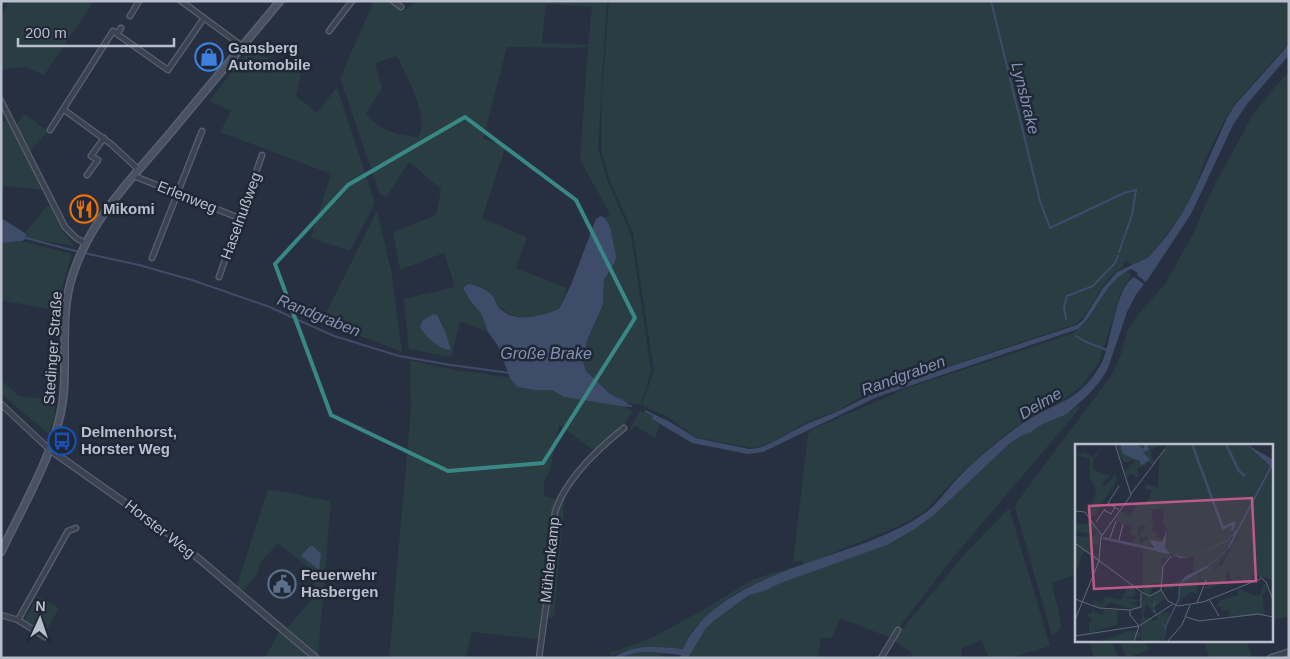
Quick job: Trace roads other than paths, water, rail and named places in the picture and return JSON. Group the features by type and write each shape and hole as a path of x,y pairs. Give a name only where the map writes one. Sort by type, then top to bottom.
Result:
{"main road":[{"name":"Stedinger Straße","path":"1,552 49,450 58,426 63,399 68,295 72,276 84,245 101,218 137,173 280,1"}],"street":[{"path":"130,16 140,1"},
{"path":"180,1 242,46"},
{"path":"329,31 352,1"},
{"path":"393,1 401,7"},
{"path":"50,130 113,31 168,70 204,18"},
{"path":"117,34 121,28"},
{"path":"1,101 65,228 84,245"},
{"path":"64,109 104,138 137,173"},
{"path":"152,258 202,130"},
{"path":"87,175 98,160 91,156 104,138"},
{"name":"Haselnußweg","path":"219,277 262,155"},
{"name":"Erlenweg","path":"137,173 178,193 239,218"},
{"name":"Horster Weg","path":"1,404 49,450 172,536 316,658"},
{"name":"Mühlenkamp","path":"539,658 555,512 559,500 571,480 613,436 624,428"},
{"path":"18,620 68,531 76,528"},
{"path":"1,615 18,620 45,637"},
{"path":"881,658 898,630"},
{"path":"1271,658 1289,652"}],"water":[{"path":"1289,42 1289,55 1247,104 1233,125 1191,214 1146,282 1137,275 1138,273 1131,269 1122,274 1114,281 1078,329 877,397 763,452 748,454 692,443 652,419 653,416 644,412 645,410 670,422 696,438 749,449 756,448 769,444 808,423 890,386 1077,325 1083,320 1103,288 1117,272 1149,257 1168,234 1183,212 1195,189 1234,106"},
{"name":"Große Brake","path":"601,216 605,218 610,227 616,256 615,262 604,280 603,305 587,340 583,362 586,371 610,394 628,403 626,407 564,397 552,390 517,387 510,378 498,346 488,332 481,313 471,302 463,288 468,284 488,291 504,312 519,317 535,316 559,309 571,285 596,219"},
{"path":"1,218 25,233 27,238 22,241 1,243"},
{"path":"1134,277 1144,284 1127,312 1108,368 1101,380 1067,414 1041,425 1010,443 933,516 887,545 749,595 706,628 688,658 680,658 681,655 645,652 613,658 621,653 638,648 683,649 698,625 720,605 747,588 777,574 869,541 903,526 925,513 967,468 993,446 1022,424 1069,398 1087,384 1103,360 1118,303 1128,283"},
{"path":"433,314 437,315 445,331 451,350 442,348 433,342 420,327 422,321"},
{"path":"310,546 313,546 321,554 319,570 301,556"}],"waterway":[{"name":"Lynsbrake","path":"991,1 1040,201 1050,228 1124,193 1136,190 1132,215 1119,252"},
{"name":"Randgraben","path":"26,238 79,252"},
{"name":"Randgraben","path":"84,253 139,265 192,280 267,306 334,336 399,356 510,373"},
{"path":"1066,319 1064,307 1067,296 1093,286 1115,263 1118,256"},
{"path":"1076,336 1107,350"},
{"name":"Randgraben","path":"626,405 631,406"}],"place":[{"name":"Gansberg Automobile","path":"209,57"},
{"name":"Mikomi","path":"84,209"},
{"name":"Delmenhorst, Horster Weg","path":"62,441"},
{"name":"Feuerwehr Hasbergen","path":"282,584"}],"water label":[{"name":"Delme","path":"1040,403"}]}
